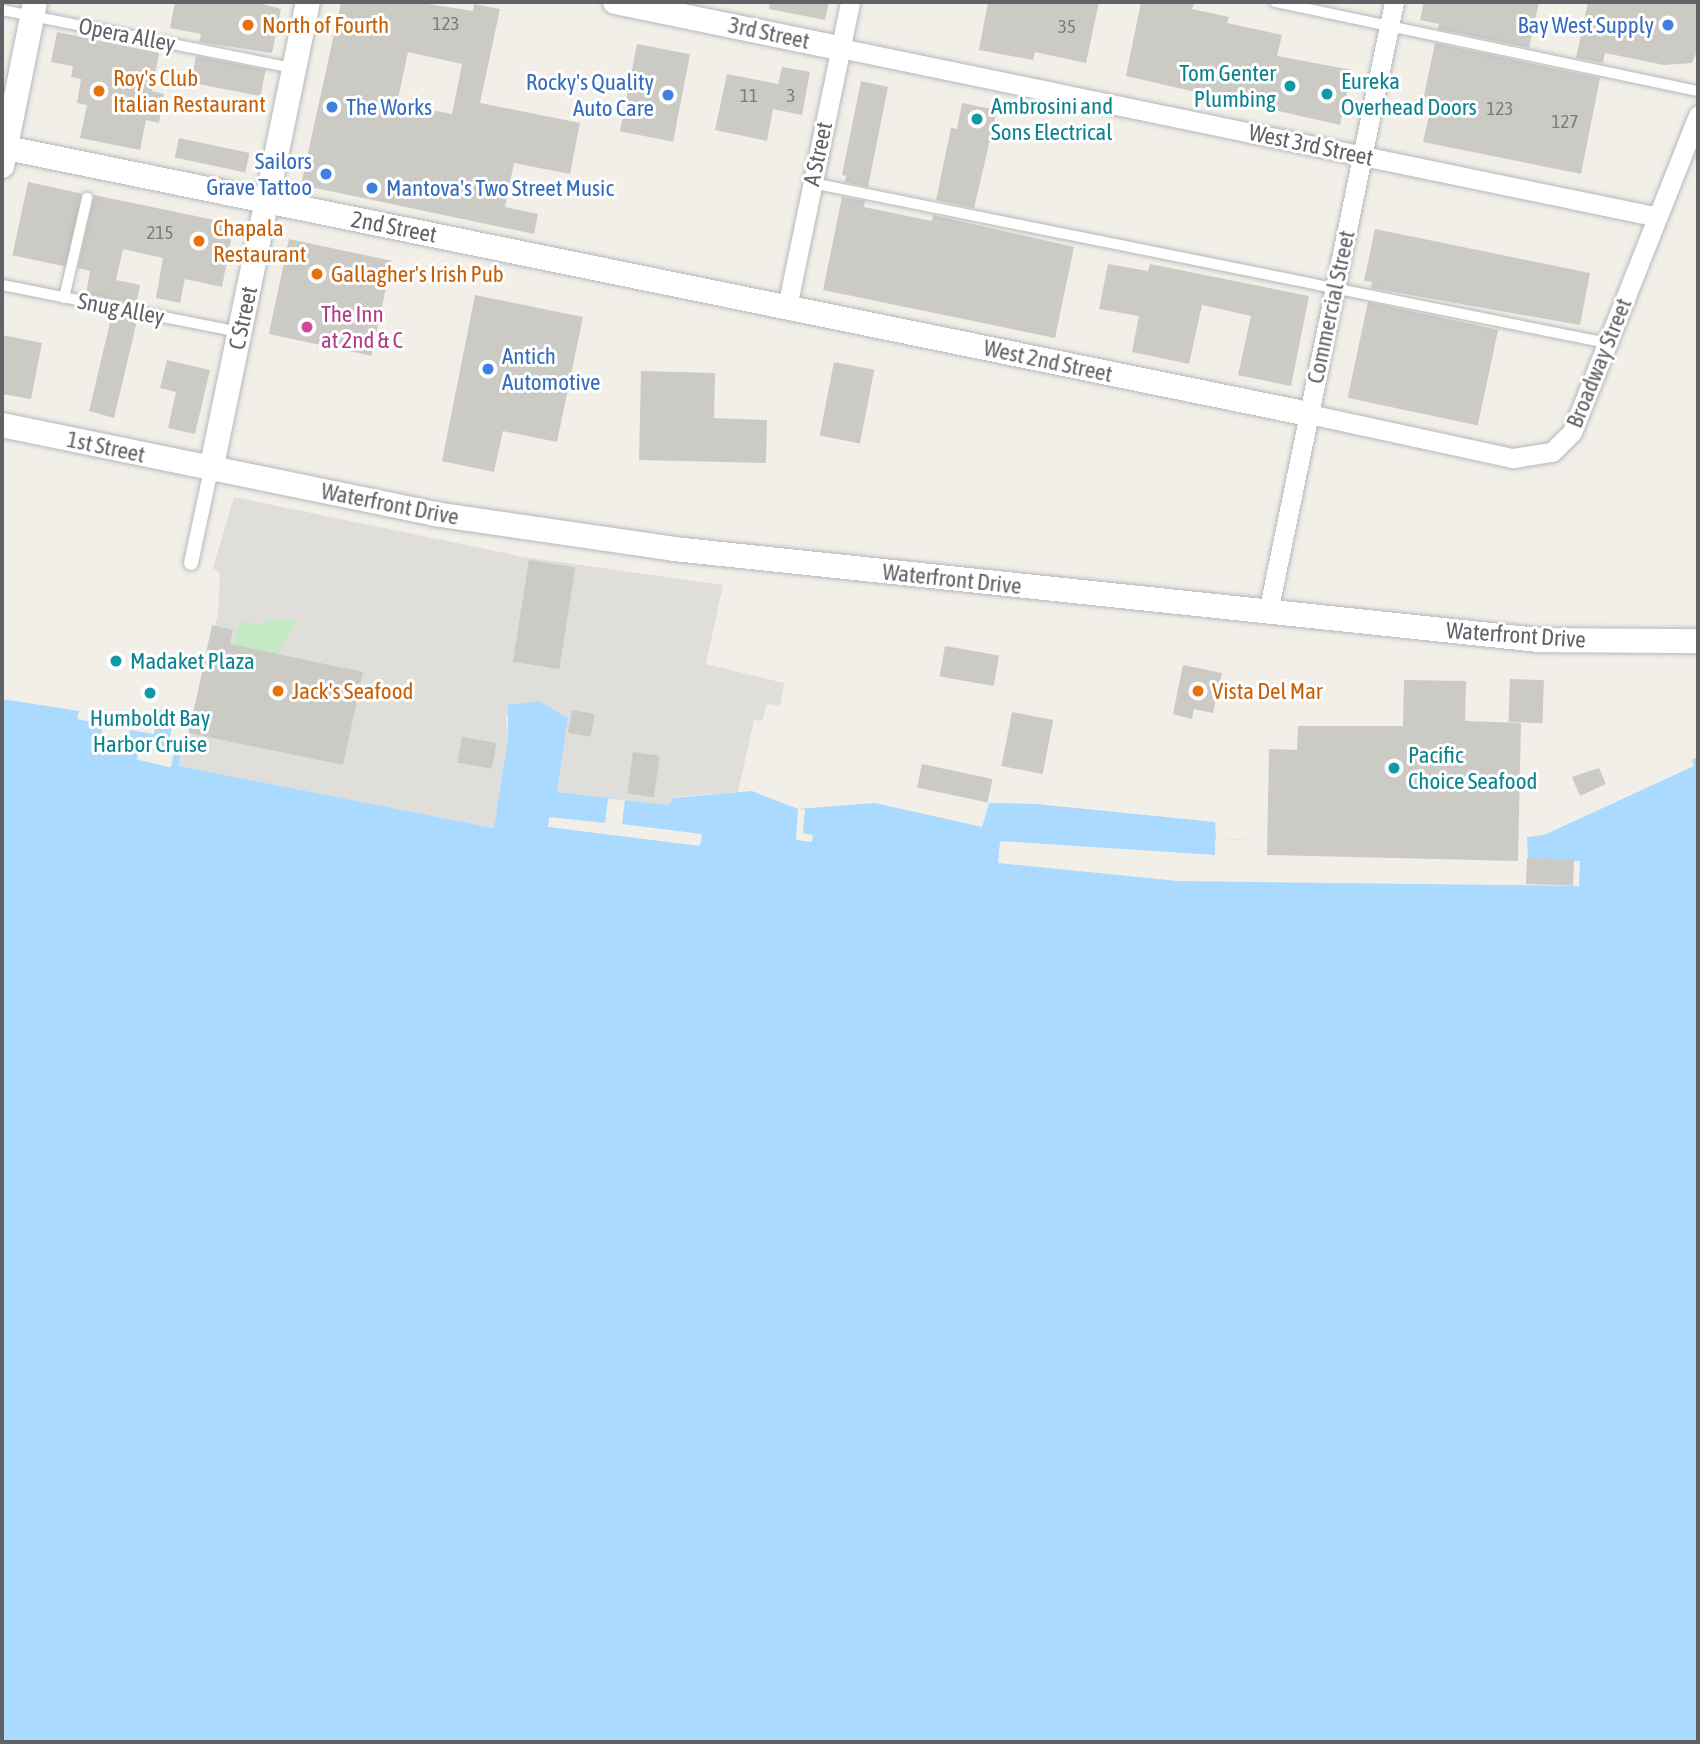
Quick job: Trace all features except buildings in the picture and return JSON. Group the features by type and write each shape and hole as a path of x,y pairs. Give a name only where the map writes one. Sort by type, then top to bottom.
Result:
{"street":[{"name":"C Street","path":"211,470 308,2"},
{"name":"3rd Street","path":"615,2 840,48"},
{"name":"A Street","path":"787,307 850,2"},
{"name":"Commercial Street","path":"1268,612 1394,2"},
{"path":"3,153 34,9"},
{"name":"West 3rd Street","path":"840,48 1658,217"},
{"name":"Broadway Street","path":"1309,414 1513,458 1540,456 1552,452 1572,432 1698,115"},
{"name":"2nd Street","path":"3,153 267,201 787,307"},
{"name":"West 2nd Street","path":"787,307 1309,414"},
{"name":"1st Street","path":"2,425 211,470"},
{"path":"191,563 211,470"},
{"name":"Waterfront Drive","path":"211,470 435,514 674,549 1539,640 1698,641"}],"lane":[{"path":"1275,2 1698,91"},
{"name":"Opera Alley","path":"2,9 34,9 294,68"},
{"path":"812,183 1608,343"},
{"path":"64,298 86,198"},
{"name":"Snug Alley","path":"2,285 240,332"}],"shaded area":[{"path":"234,497 524,557 723,585 706,664 784,683 780,706 767,704 762,721 754,720 738,792 675,797 669,805 557,792 568,718 506,716 508,738 494,828 179,766 218,614 220,573 213,568"}],"green space":[{"path":"267,618 297,620 278,654 233,645 240,622 265,624"}],"water":[{"path":"2,699 79,711 77,719 103,724 101,735 128,741 130,730 154,734 159,710 175,713 170,737 183,742 179,766 494,828 508,738 508,705 539,701 568,718 557,792 668,805 674,798 752,791 798,809 875,803 982,827 989,803 1036,804 1215,822 1216,840 1527,832 1698,757 1698,1742 2,1742"}],"pier":[{"path":"141,741 175,749 171,767 137,760"},
{"path":"1692,759 1694,766 1544,835 1527,837 1528,858 1580,861 1579,886 1178,881 998,863 1000,841 1215,855 1215,840 1527,832"},
{"path":"608,799 625,800 622,824 702,834 700,846 548,827 549,817 605,823"},
{"path":"798,809 805,810 803,833 813,835 812,842 796,840"}],"place":[{"name":"North of Fourth","path":"248,25"},
{"name":"Bay West Supply","path":"1668,25"},
{"name":"Tom Genter Plumbing","path":"1290,86"},
{"name":"Roy's Club Italian Restaurant","path":"99,91"},
{"name":"Eureka Overhead Doors","path":"1327,94"},
{"name":"Rocky's Quality Auto Care","path":"668,95"},
{"name":"The Works","path":"332,107"},
{"name":"Ambrosini and Sons Electrical","path":"977,119"},
{"name":"Sailors Grave Tattoo","path":"326,174"},
{"name":"Mantova's Two Street Music","path":"372,188"},
{"name":"Chapala Restaurant","path":"199,241"},
{"name":"Gallagher's Irish Pub","path":"317,274"},
{"name":"The Inn at 2nd & C","path":"307,327"},
{"name":"Antich Automotive","path":"488,369"},
{"name":"Madaket Plaza","path":"116,661"},
{"name":"Jack's Seafood","path":"278,691"},
{"name":"Vista Del Mar","path":"1198,691"},
{"name":"Humboldt Bay Harbor Cruise","path":"150,693"},
{"name":"Pacific Choice Seafood","path":"1394,768"}]}
